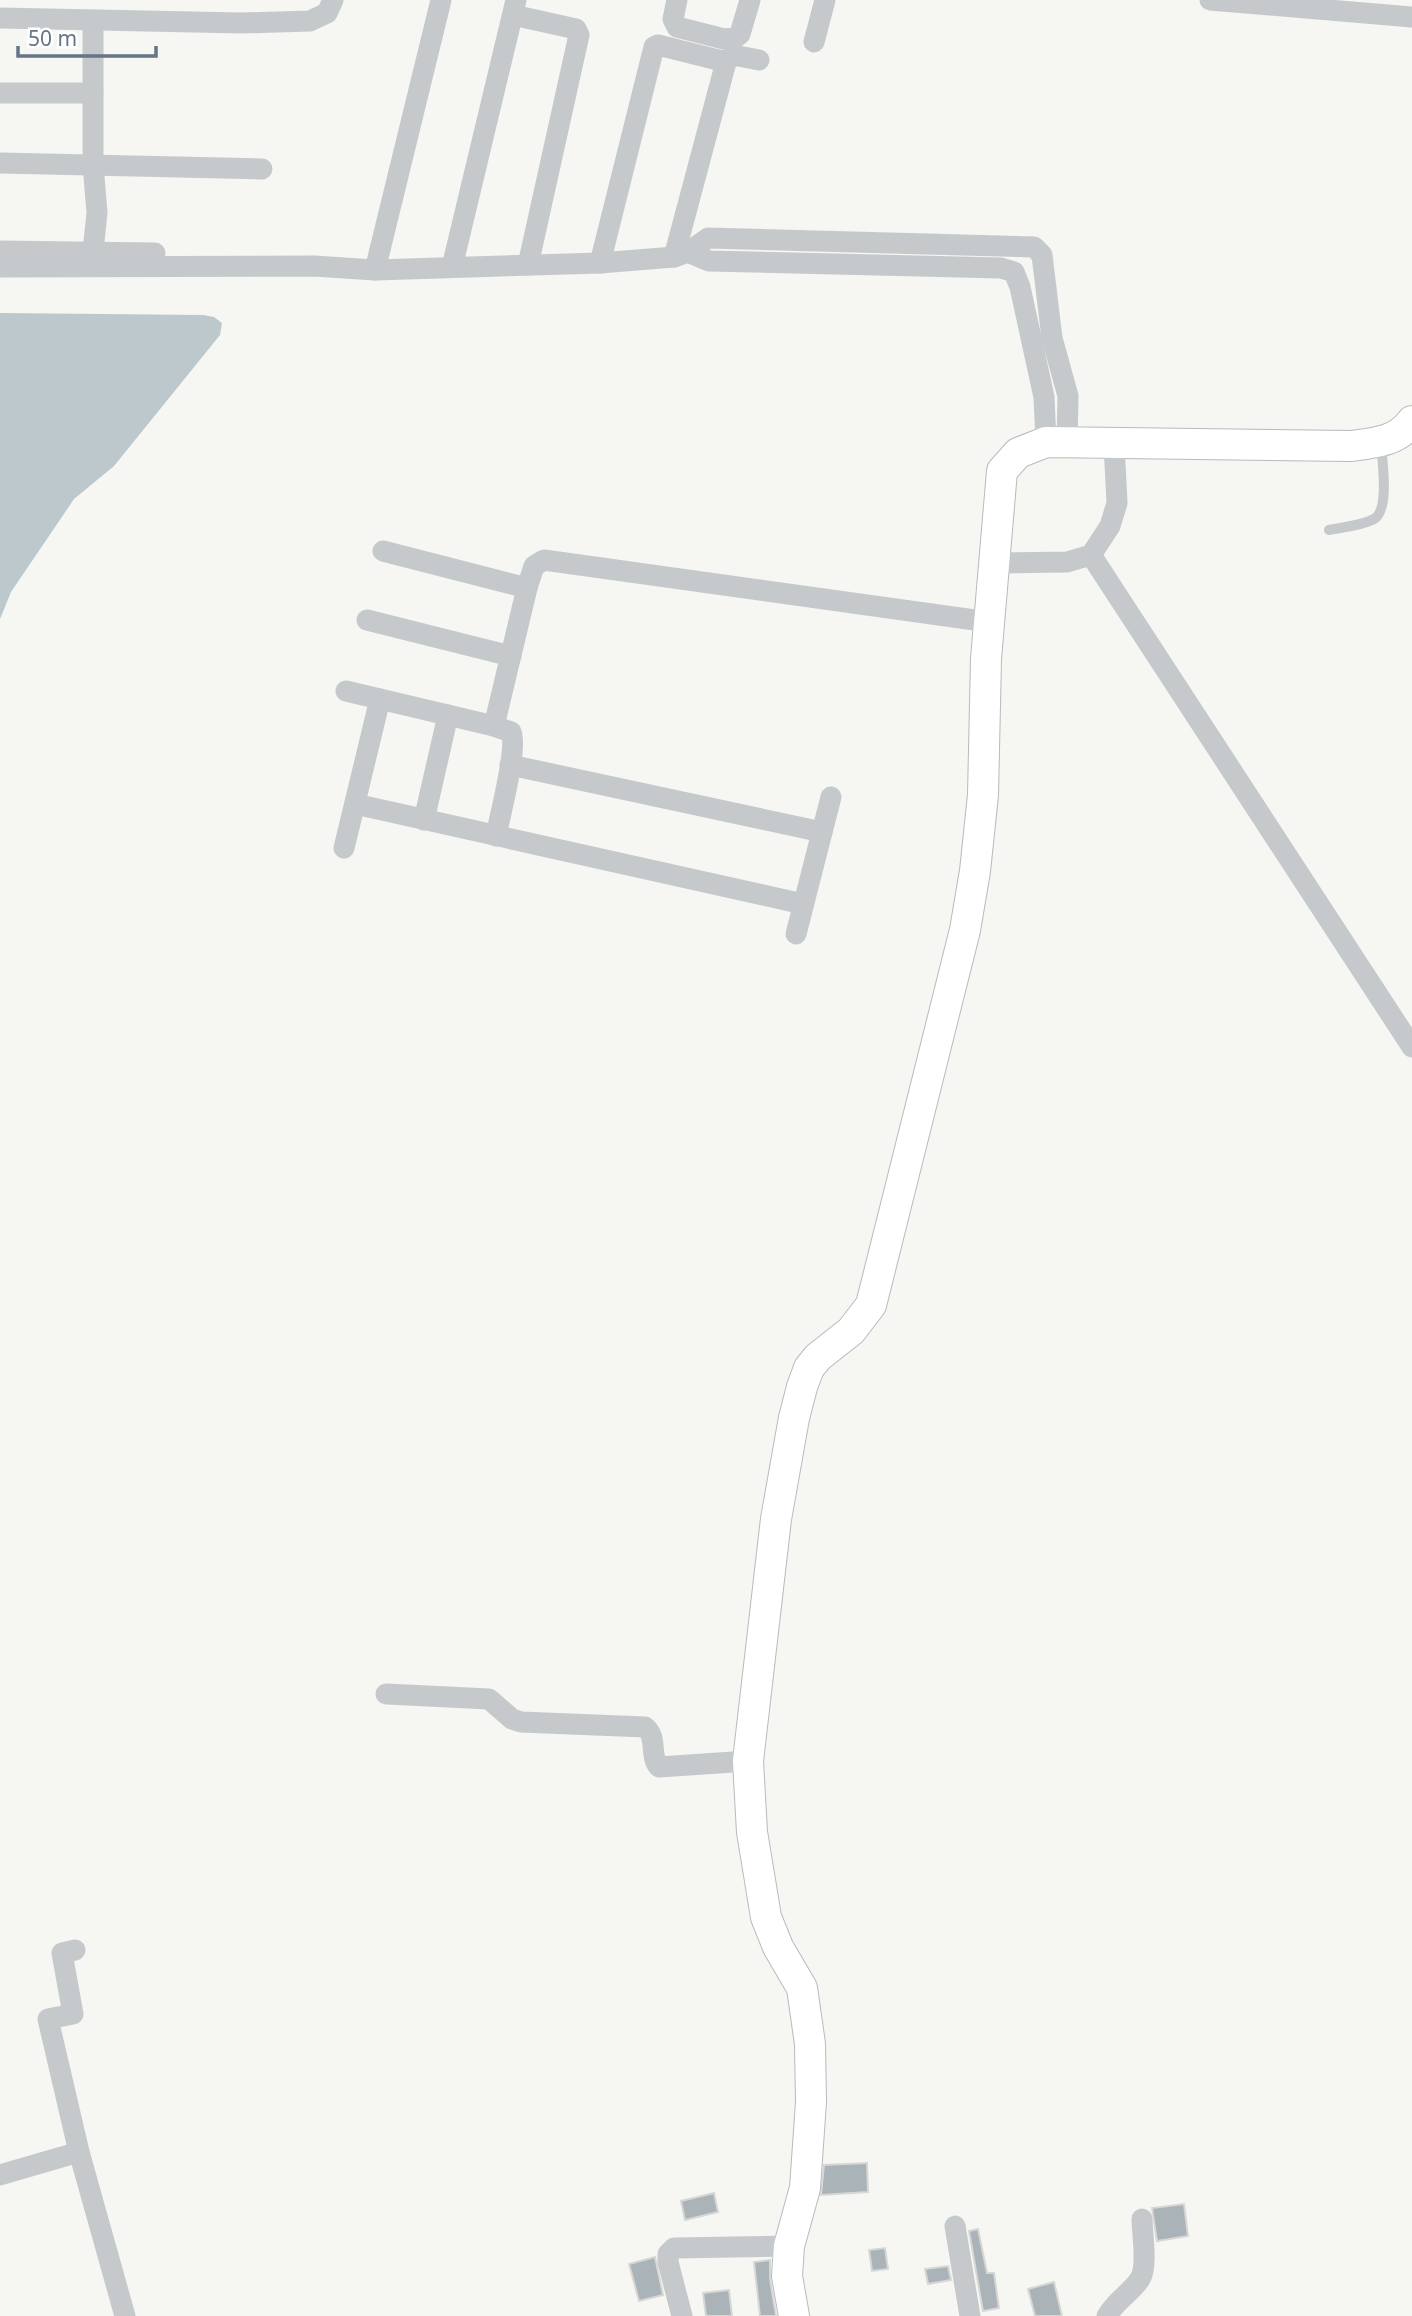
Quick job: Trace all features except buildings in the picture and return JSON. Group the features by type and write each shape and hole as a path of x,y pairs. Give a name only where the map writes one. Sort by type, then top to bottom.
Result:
{"street":[{"path":"0,18 43,9 93,20 145,10 242,23 310,21 322,18 333,0"},
{"path":"375,270 441,0"},
{"path":"677,0 673,19 677,27 731,39 740,34 750,0"},
{"path":"814,42 825,0"},
{"path":"1210,0 1354,6 1412,17"},
{"path":"452,267 514,8 576,29 579,35 528,265"},
{"path":"93,20 93,164 97,213 93,251"},
{"path":"600,263 653,47 658,45 726,62"},
{"path":"681,255 726,62 733,55 759,60"},
{"path":"0,93 93,93"},
{"path":"0,163 262,169"},
{"path":"681,255 708,238 1034,247 1042,255 1052,338 1068,396 1056,443"},
{"path":"0,251 220,254 314,266 375,270 600,263 681,255 709,261 1001,268 1014,272 1020,287 1056,443"},
{"path":"0,267 314,266"},
{"path":"794,2316 787,2276 789,2246 805,2188 811,2102 810,2044 802,1988 774,1939 766,1917 752,1832 748,1761 776,1519 799,1398 809,1368 825,1350 850,1331 871,1305 965,930 983,795 989,622 1002,471 1018,453 1056,443 1350,446 1381,443 1405,430 1412,421"},
{"path":"993,563 1067,562 1091,555 1110,526 1117,503 1114,444"},
{"path":"383,551 527,589"},
{"path":"1091,555 1412,1047"},
{"path":"494,726 527,589 534,566 541,560 989,622"},
{"path":"367,620 511,656"},
{"path":"346,691 511,732 513,737 510,765 496,836"},
{"path":"344,848 380,699"},
{"path":"424,820 448,715"},
{"path":"510,765 822,832"},
{"path":"796,934 831,797"},
{"path":"355,804 803,904"},
{"path":"386,1694 489,1699 512,1719 521,1722 645,1727 651,1733 655,1761 659,1767 748,1761"},
{"path":"75,1950 62,1953 73,2014 48,2019 79,2152 125,2316"},
{"path":"0,2175 79,2152"},
{"path":"1107,2316 1123,2295 1142,2277 1142,2219"},
{"path":"955,2226 970,2316"},
{"path":"682,2316 668,2262 668,2254 674,2248 789,2246"}],"lane":[{"path":"1329,530 1367,522 1378,516 1383,503 1381,443"}],"shaded area":[{"path":"0,313 203,315 214,317 222,323 220,335 114,466 74,499 11,592 0,619"}]}
